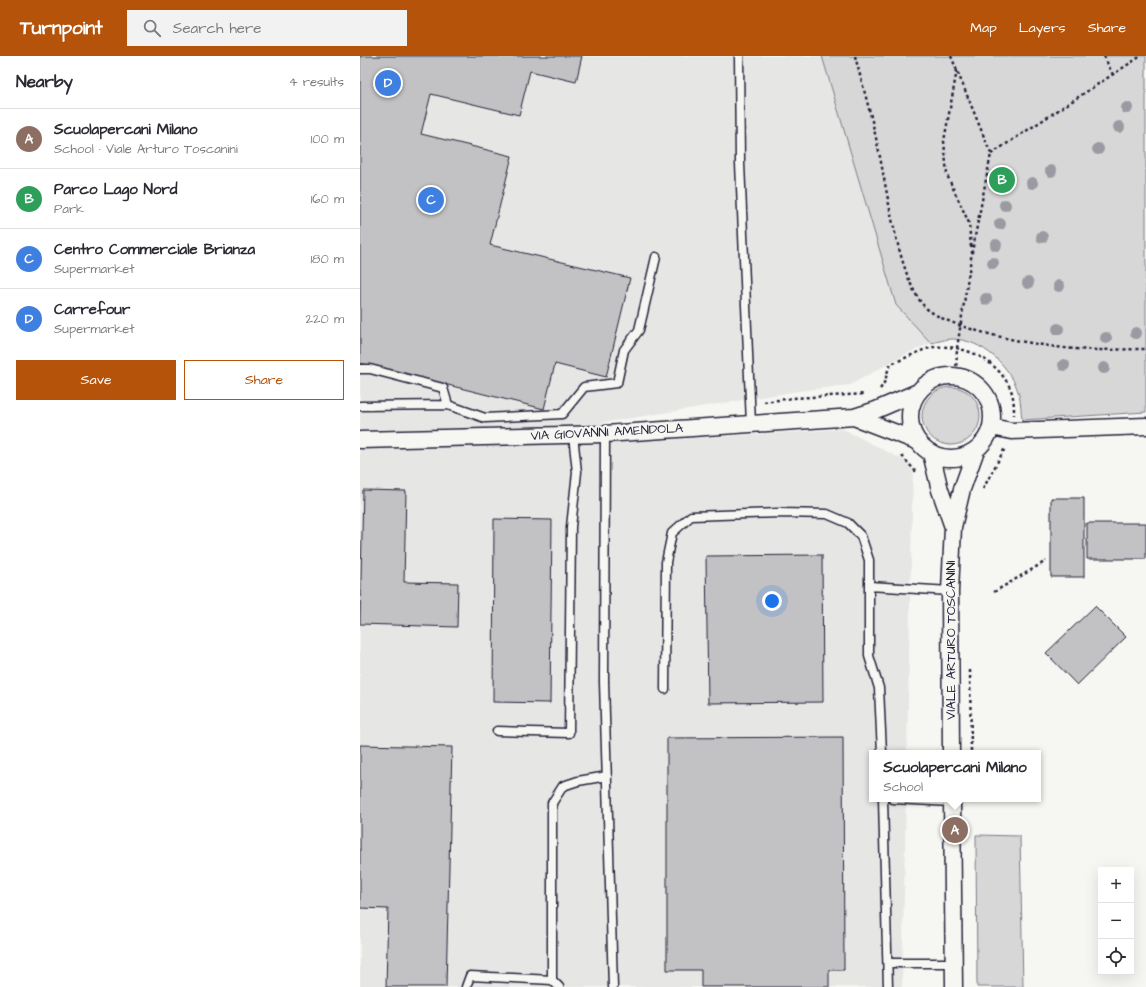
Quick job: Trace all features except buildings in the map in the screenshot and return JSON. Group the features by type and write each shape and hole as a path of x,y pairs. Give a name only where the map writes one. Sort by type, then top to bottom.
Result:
{"street":[{"path":"956,375 973,382 985,393 989,400 992,414 991,427 986,440 976,450 962,457 948,458 931,453 917,440 911,428 909,417 911,404 924,385 937,378 956,375"},
{"name":"VIA GIOVANNI AMENDOLA","path":"360,440 605,434 854,417 918,392"},
{"name":"VIA GIOVANNI AMENDOLA","path":"854,417 917,440"},
{"path":"991,427 1012,431 1146,426"},
{"name":"VIALE ARTURO TOSCANINI","path":"951,750 950,591 953,527 962,488 976,450"},
{"name":"VIALE ARTURO TOSCANINI","path":"931,453 940,490 953,527"},
{"path":"952,802 954,986"}],"lane":[{"path":"739,56 740,163 751,424"},
{"path":"360,406 448,405 486,418 562,414 584,387 617,383 624,350 639,330 656,257"},
{"path":"360,369 370,369 443,388 448,405"},
{"path":"605,434 604,594 607,776 614,987"},
{"path":"497,731 569,733 572,527 577,472 573,435"},
{"path":"665,689 666,562 672,533 691,516 780,513 827,514 848,523 861,536 869,560 869,656 879,688 882,750"},
{"path":"869,586 950,591"},
{"path":"552,980 552,803 563,786 578,781 607,776"},
{"path":"883,802 888,987"},
{"path":"888,963 954,963"},
{"path":"466,987 470,976 552,980 560,987"}],"path":[{"path":"855,56 876,137 904,265 914,293 925,307 938,316 977,332 1076,349 1146,348"},
{"path":"951,56 991,154 972,252 957,348 956,375"},
{"path":"1104,56 1113,75"},
{"path":"991,154 1141,56"},
{"path":"957,70 944,141 947,175 969,223 972,252"},
{"path":"876,393 886,381 891,364 933,348 957,348 978,355 998,370 1006,380 1012,392 1015,418 1008,443 981,494"},
{"path":"750,404 792,398 868,393 870,412"},
{"path":"899,452 920,476"},
{"path":"994,592 1046,560"},
{"path":"970,664 971,750"}],"shaded area":[{"path":"360,56 822,56 896,305 931,343 902,356 850,385 798,391 583,426 360,430"},
{"path":"822,56 1146,56 1146,412 1022,420 1020,398 1015,385 1010,374 994,356 985,349 963,340 949,339 931,343 896,305"},
{"path":"945,387 957,387 972,395 980,410 980,422 972,437 957,445 945,445 930,437 922,422 922,410 930,395"},
{"path":"843,429 913,465 907,750 869,750 869,802 906,802 902,987 360,987 360,448 609,443"},
{"path":"976,835 1020,836 1023,987 977,987"}],"place":[{"name":"Carrefour","path":"388,83"},
{"name":"Parco Lago Nord","path":"1002,180"},
{"name":"Centro Commerciale Brianza","path":"431,200"},
{"name":"Scuolapercani Milano","path":"955,830"}]}
